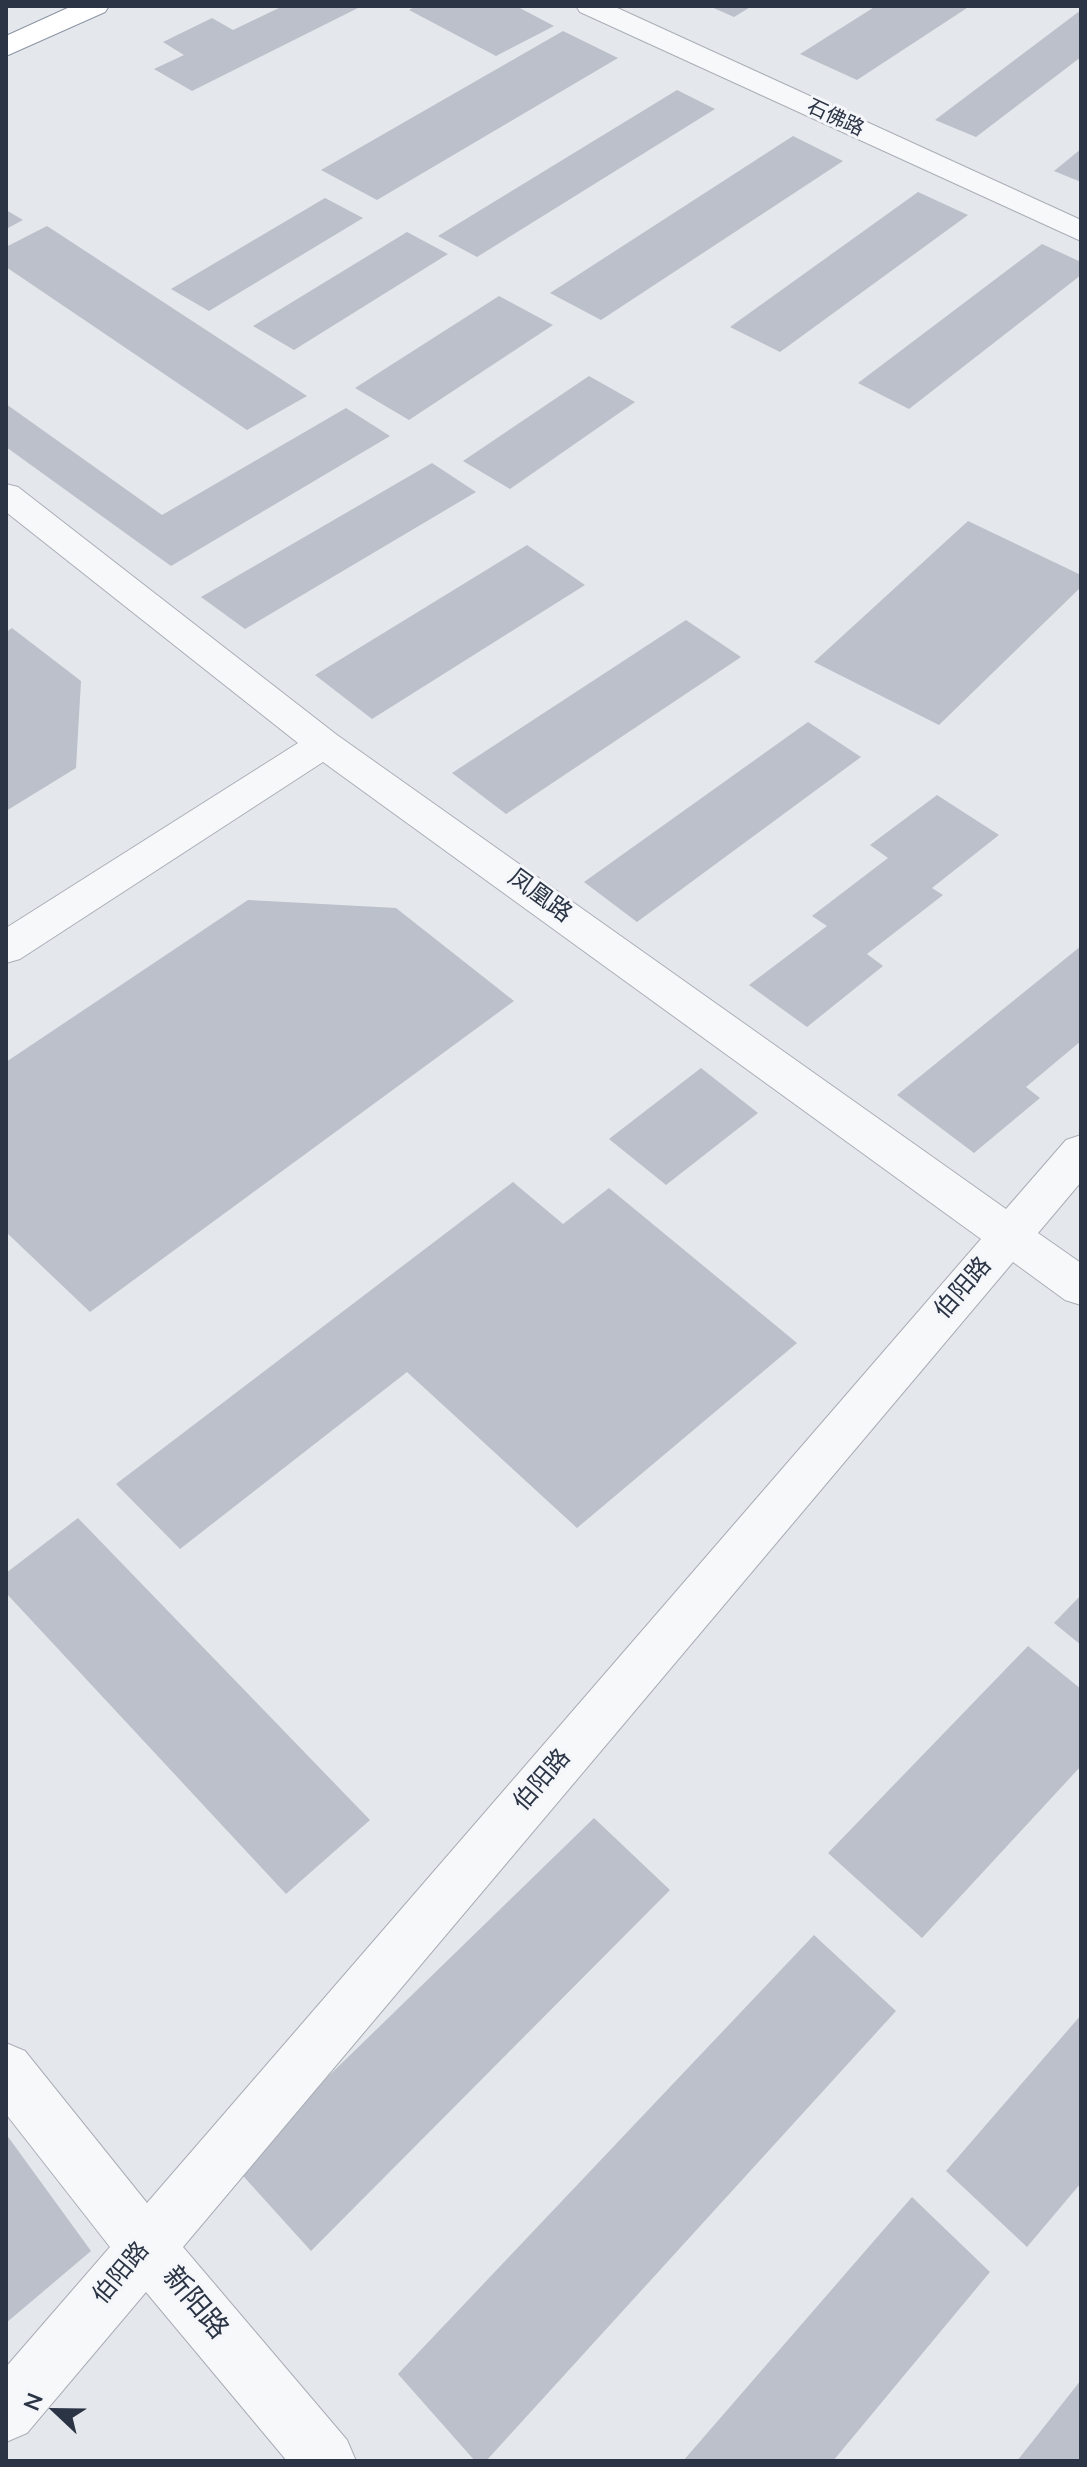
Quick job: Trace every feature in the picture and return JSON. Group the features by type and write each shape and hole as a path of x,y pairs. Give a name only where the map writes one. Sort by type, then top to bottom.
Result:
{"highway":[{"path":"6,47 95,6"}],"street":[{"name":"石佛路","path":"590,6 1081,232"},
{"name":"凤凰路","path":"6,495 324,744 1081,1287"},
{"path":"6,948 324,744"},
{"name":"伯阳路","path":"6,2412 1081,1152"},
{"name":"新阳路","path":"6,2070 145,2246 326,2461"}],"building":[{"path":"283,6 362,6 192,91 154,69 184,55 163,42 212,18 233,30"},
{"path":"416,6 516,6 554,26 496,56 409,10"},
{"path":"709,6 752,6 734,17"},
{"path":"876,6 970,6 857,80 800,54"},
{"path":"1081,10 1081,57 976,137 935,120"},
{"path":"563,31 618,58 377,200 321,170"},
{"path":"677,90 715,109 477,257 438,236"},
{"path":"793,136 843,161 601,320 550,293"},
{"path":"1081,149 1081,182 1054,171"},
{"path":"918,192 968,215 780,352 730,327"},
{"path":"325,198 363,218 209,311 171,289"},
{"path":"6,210 23,220 6,229"},
{"path":"47,226 307,396 247,430 6,267 6,247"},
{"path":"407,232 448,254 294,350 253,326"},
{"path":"1042,244 1081,262 1081,275 909,409 858,383"},
{"path":"499,296 553,325 409,420 355,388"},
{"path":"589,376 635,402 510,489 463,461"},
{"path":"6,404 162,515 346,408 390,436 171,566 6,447"},
{"path":"432,463 476,492 245,629 201,597"},
{"path":"968,521 1081,575 1081,587 939,725 814,662"},
{"path":"527,545 585,585 372,719 315,675"},
{"path":"686,620 741,657 506,814 452,773"},
{"path":"12,628 81,681 76,768 6,811 6,632"},
{"path":"808,722 861,757 637,922 584,882"},
{"path":"937,795 999,835 932,888 943,895 867,954 883,966 807,1027 749,985 827,926 812,916 888,858 870,845"},
{"path":"248,900 396,908 514,1001 90,1312 6,1232 6,1062"},
{"path":"1081,946 1081,1041 1026,1087 1040,1098 974,1153 897,1095"},
{"path":"701,1068 758,1113 666,1185 609,1139"},
{"path":"513,1182 563,1224 609,1188 797,1343 577,1528 407,1372 180,1549 116,1484"},
{"path":"78,1518 370,1820 286,1894 6,1593 6,1573"},
{"path":"1081,1595 1081,1645 1054,1623"},
{"path":"1028,1646 1081,1689 1081,1766 922,1938 828,1853"},
{"path":"594,1818 670,1890 311,2251 235,2167"},
{"path":"814,1935 896,2011 486,2461 475,2461 398,2374"},
{"path":"1081,2015 1081,2183 1027,2247 946,2171"},
{"path":"6,2134 91,2251 6,2323"},
{"path":"912,2197 990,2272 833,2461 683,2461"},
{"path":"1081,2380 1081,2461 1017,2461"}]}
